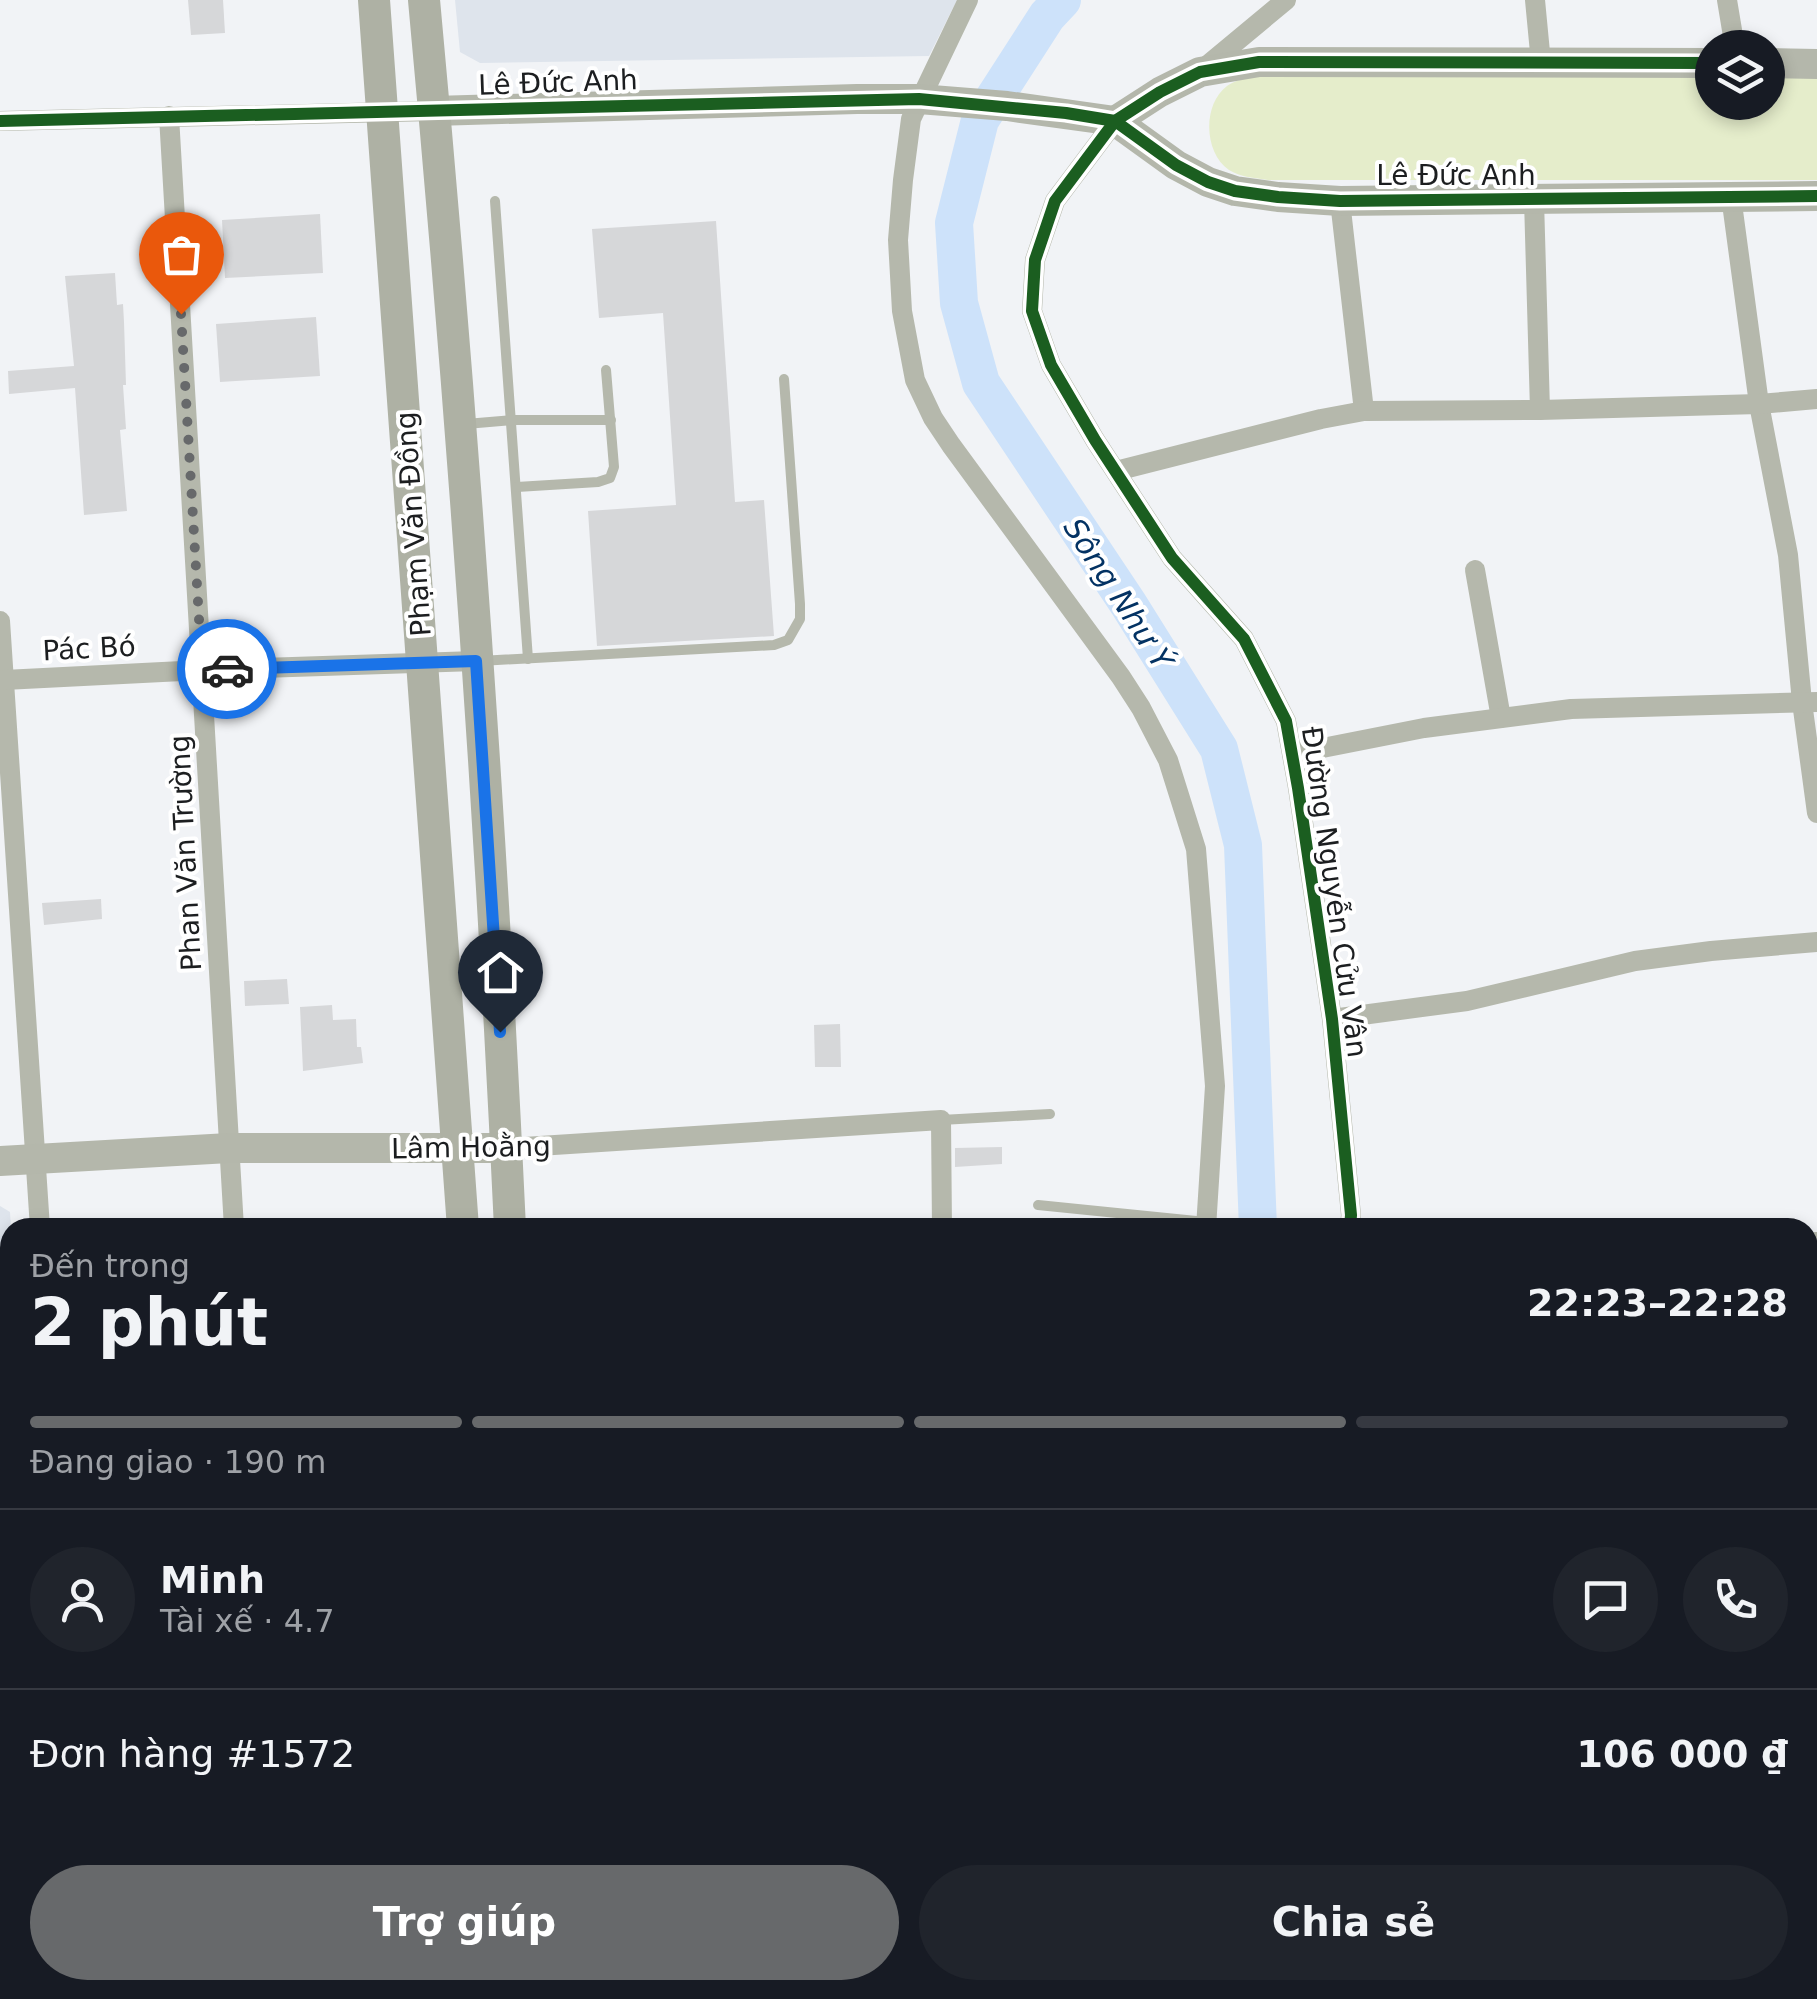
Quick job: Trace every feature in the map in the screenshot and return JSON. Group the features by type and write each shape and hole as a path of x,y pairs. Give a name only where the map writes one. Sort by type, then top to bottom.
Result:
{"main road":[{"name":"Phạm Văn Đồng","path":"374,0 462,1218"},
{"name":"Phạm Văn Đồng","path":"424,0 460,424 510,1218"}],"street":[{"path":"968,0 933,100 911,119 898,240 902,311 915,380 951,445 1121,676 1168,760 1196,849 1215,1086 1206,1218"},
{"path":"1116,121 1200,72 1286,0"},
{"path":"1535,0 1541,63"},
{"path":"1726,0 1732,30"},
{"path":"1200,72 1259,62 1695,63"},
{"path":"1785,63 1817,64"},
{"name":"Lê Đức Anh","path":"0,122 933,100 1116,121 1176,165 1208,182 1278,198 1817,196"},
{"name":"Phan Văn Trường","path":"169,116 234,1218"},
{"name":"Đường Nguyễn Cửu Vân","path":"1116,121 1055,201 1035,260 1032,312 1051,365 1116,471 1172,558 1244,638 1286,721 1332,1020 1350,1218"},
{"path":"1731,196 1759,404 1788,555 1810,702 1817,813"},
{"path":"1340,200 1364,411"},
{"path":"1534,200 1540,410"},
{"path":"1116,471 1364,411 1540,410 1817,399"},
{"path":"1475,570 1501,718"},
{"path":"0,621 39,1218"},
{"name":"Pác Bó","path":"2,681 476,661"},
{"path":"1292,754 1424,728 1570,709 1810,702"},
{"path":"1332,1020 1468,1000 1635,961 1711,950 1817,942"},
{"path":"941,1120 942,1218"},
{"name":"Lâm Hoằng","path":"0,1160 230,1148 507,1148 941,1120"}],"lane":[{"path":"495,200 528,659"},
{"path":"517,487 610,478 614,468 606,370"},
{"path":"476,661 774,645 788,640 800,619 800,604 784,378"},
{"path":"460,424 611,420"},
{"path":"941,1120 1050,1114"},
{"path":"1038,1204 1150,1218"}],"shaded area":[{"path":"455,0 957,0 929,56 480,63 460,52"},
{"path":"0,1206 10,1212 10,1218 0,1218"}],"green space":[{"path":"1695,75 1695,120 1785,120 1785,75 1817,75 1817,180 1268,180 1243,176 1229,170 1215,152 1210,116 1219,94 1227,86 1257,76"}],"building":[{"path":"188,0 223,0 225,33 191,35"},
{"path":"320,214 323,273 225,278 222,220"},
{"path":"716,221 735,502 764,500 774,636 597,646 588,511 676,505 663,313 599,318 592,229"},
{"path":"115,273 117,305 123,304 124,322 126,429 120,430 127,511 84,515 75,388 9,394 8,371 74,366 65,276"},
{"path":"316,317 320,376 220,382 216,324"},
{"path":"101,899 102,919 44,925 42,903"},
{"path":"287,979 289,1004 245,1006 244,981"},
{"path":"332,1005 333,1020 356,1019 357,1047 361,1047 363,1063 303,1071 300,1007"},
{"path":"840,1024 841,1067 815,1067 814,1025"},
{"path":"1002,1147 1002,1164 955,1167 955,1148"}],"waterway":[{"name":"Sông Như Ý","path":"1062,0 1047,16 980,120 954,223 959,303 981,383 1129,605 1219,749 1243,845 1258,1218"}],"cycle path":[{"path":"1351,1218 1332,1019 1286,721 1244,639 1172,558 1051,365 1032,311 1035,260 1055,201 1115,121 1200,72 1259,62 1695,63"},
{"path":"0,121 919,99 1115,121 1176,165 1208,182 1235,191 1278,197 1340,201 1817,196"}],"way so far":[{"path":"181,314 202,670 227,669"}],"route":[{"path":"227,669 476,661 500,1032"}]}
